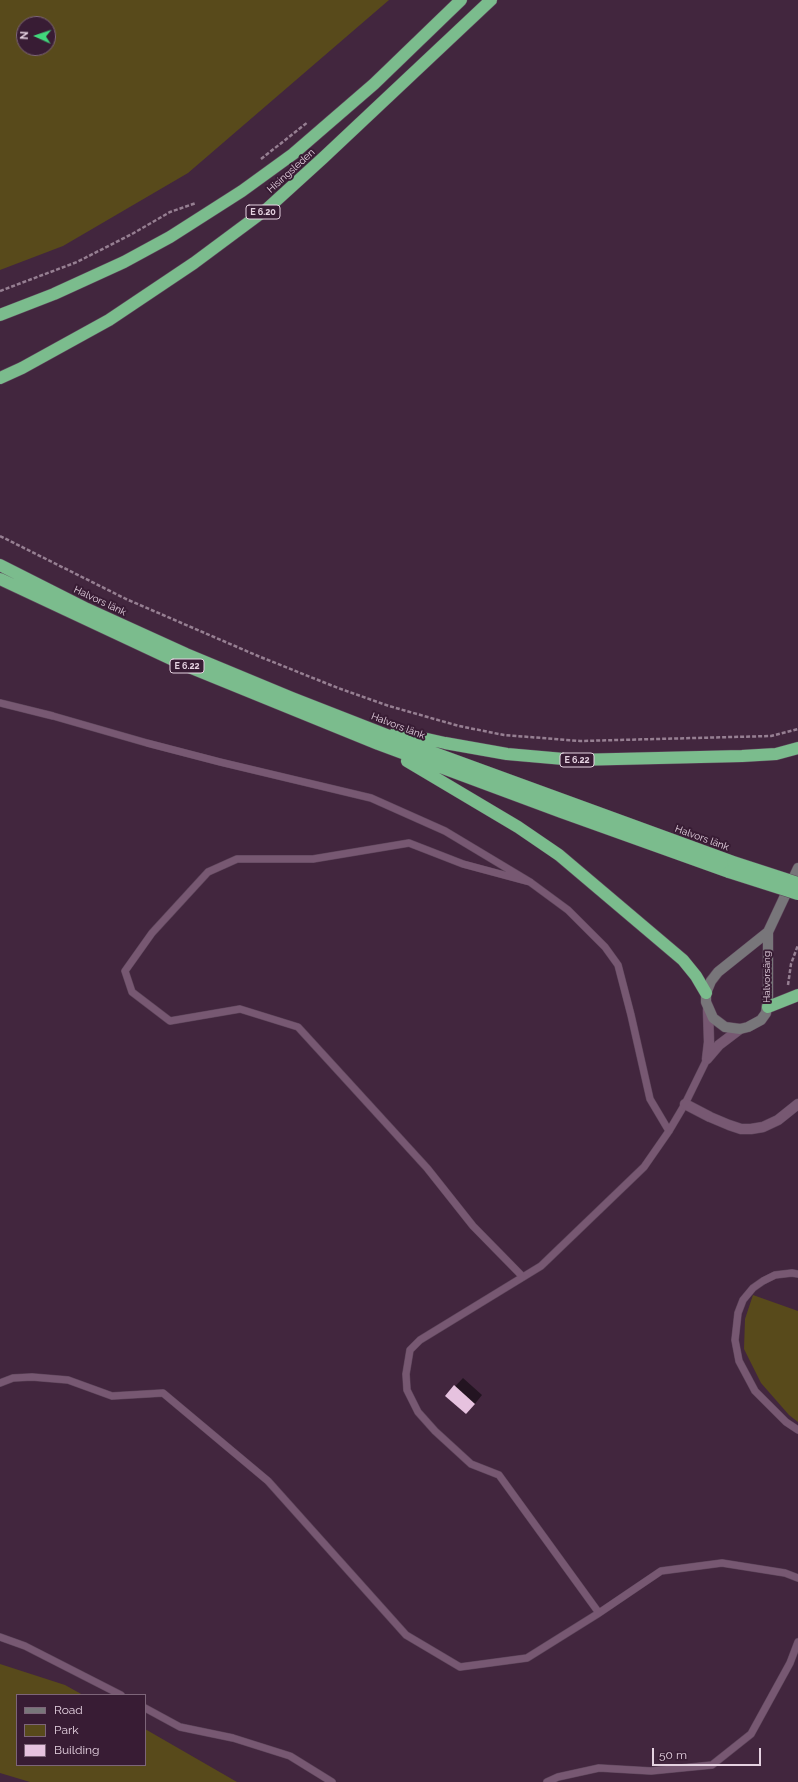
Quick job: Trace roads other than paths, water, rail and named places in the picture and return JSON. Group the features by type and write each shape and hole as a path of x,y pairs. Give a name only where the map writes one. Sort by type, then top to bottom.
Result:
{"highway":[{"name":"Hisingsleden","path":"0,315 54,294 124,262 170,237 242,191 293,154 374,84 461,0"},
{"name":"Hisingsleden","path":"0,378 22,368 108,320 194,263 262,212 323,158 491,0"},
{"name":"Halvors länk","path":"0,565 87,609 186,654 359,724 592,811 798,894"},
{"name":"Halvors länk","path":"0,579 184,665 378,744 561,812 731,867 798,883"},
{"name":"E 6.22","path":"359,724 445,743 507,754 575,760 742,756 776,754 798,748"},
{"name":"E 6.22","path":"378,744 518,826 559,855 683,960 696,976 706,993"},
{"path":"768,1007 798,995"}],"street":[{"name":"Halvorsäng","path":"708,1010 720,1024 725,1027 740,1028 755,1024 761,1020 768,1007 768,932 798,868"},
{"name":"Halvorsäng","path":"706,993 711,981 718,972 768,932"},
{"name":"E 6.22","path":"706,993 708,1010"},
{"path":"708,1010 708,1059"},
{"path":"708,1059 719,1045 740,1028"},
{"path":"685,1104 710,1117 741,1129 746,1129 763,1127 778,1120 798,1104"}],"lane":[{"path":"0,703 53,716 212,760 371,798 445,831 530,882 568,910 605,947 618,965 650,1100 669,1131"},
{"path":"523,1277 474,1226 427,1168 298,1027 240,1009 170,1020 132,992 125,971 152,933 208,872 236,859 313,859 409,843 463,864 530,882"},
{"path":"599,1613 499,1475 471,1464 435,1431 418,1412 407,1390 406,1374 410,1350 420,1340 541,1266 644,1167 669,1131 685,1104 708,1059"},
{"path":"798,1274 792,1273 775,1275 762,1281 753,1288 743,1300 738,1313 735,1340 739,1361 755,1391 786,1422 798,1430"},
{"path":"0,1383 13,1378 32,1377 68,1380 112,1396 163,1393 268,1481 406,1636 460,1667 527,1658 599,1613 661,1571 722,1563 785,1573 798,1578"},
{"path":"0,1637 25,1646 119,1694"},
{"path":"547,1782 558,1777 599,1768 651,1771 712,1765 751,1734 790,1663 798,1642"},
{"path":"146,1709 180,1727 233,1738 290,1756 332,1782"}]}
